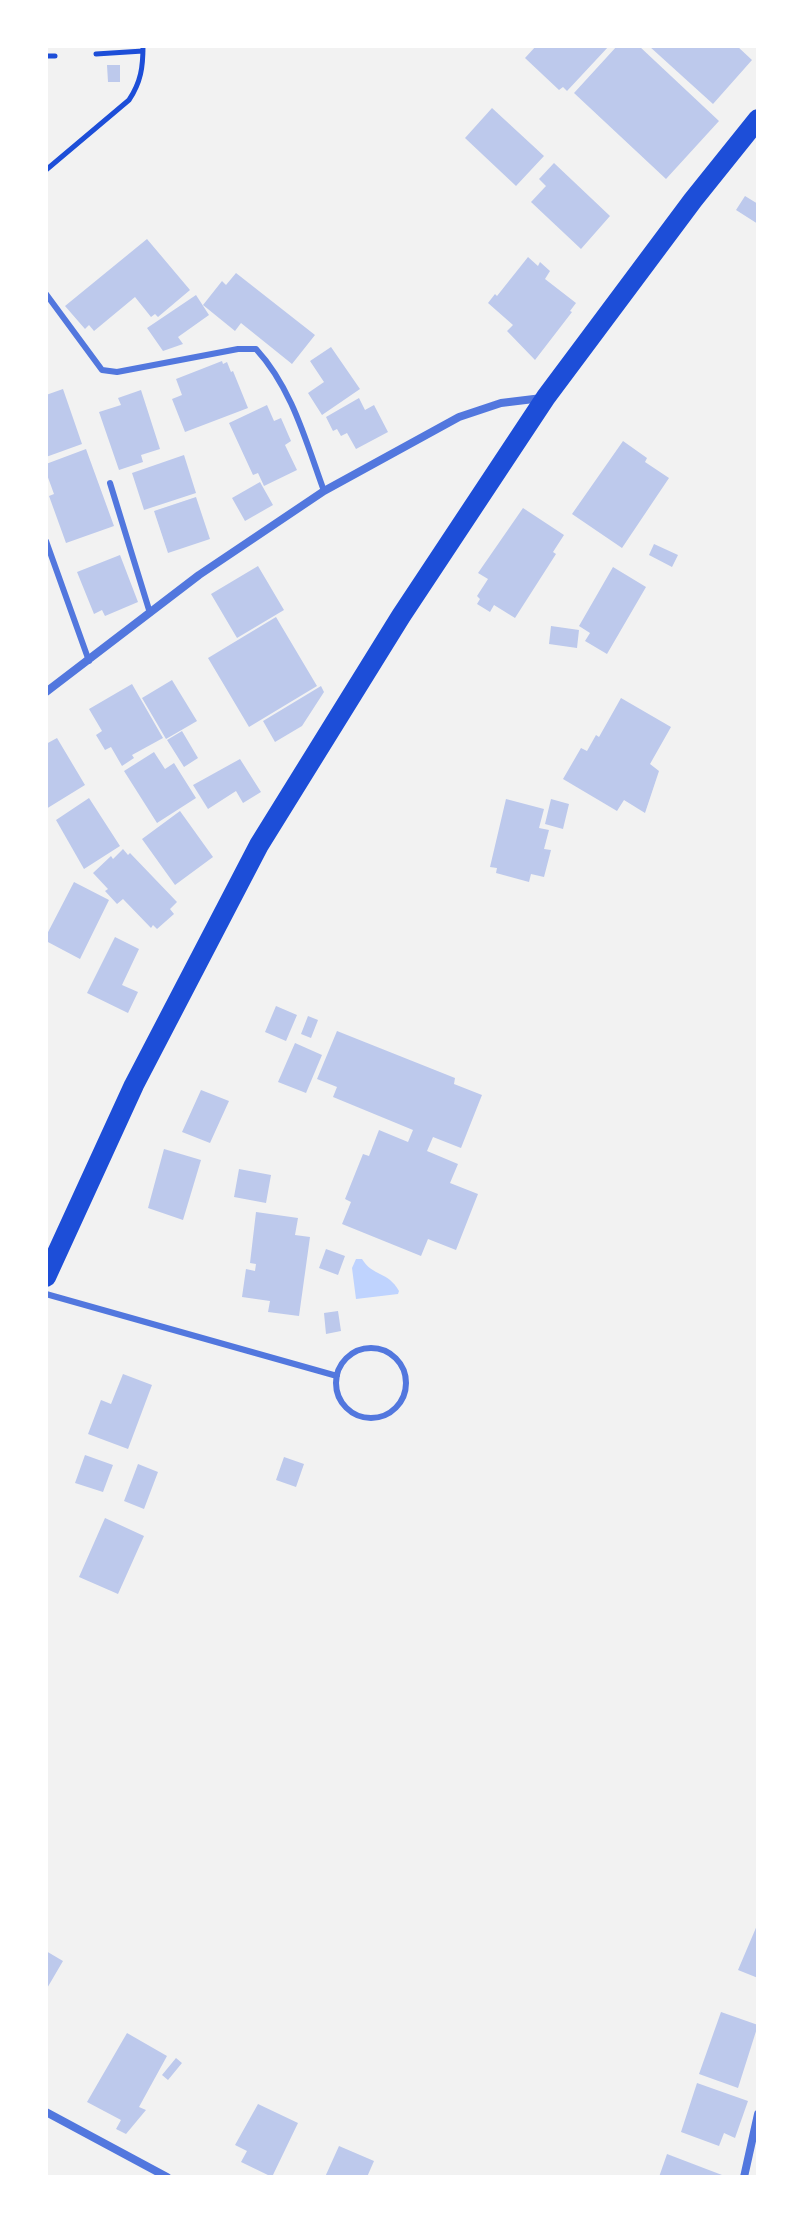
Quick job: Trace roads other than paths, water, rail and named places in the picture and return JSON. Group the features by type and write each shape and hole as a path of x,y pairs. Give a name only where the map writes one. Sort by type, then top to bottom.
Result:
{"main road":[{"path":"46,1277 134,1085 259,845 401,616 546,397 693,200 758,119"}],"street":[{"path":"46,692 199,575 324,491 459,417 501,403 546,397"},
{"path":"46,2112 167,2177"},
{"path":"744,2177 758,2114"}],"lane":[{"path":"46,294 102,370 117,372 238,349 256,349 286,390 324,491"},
{"path":"110,483 150,613"},
{"path":"46,541 89,661"},
{"path":"46,1294 337,1376"},
{"path":"365,1348 379,1349 392,1354 401,1364 406,1377 406,1391 401,1403 390,1413 377,1418 364,1417 352,1412 342,1402 337,1389 337,1376 343,1363 353,1353 365,1348"}],"water":[{"path":"356,1259 362,1259 371,1269 390,1280 398,1294 356,1299 352,1268"}]}
